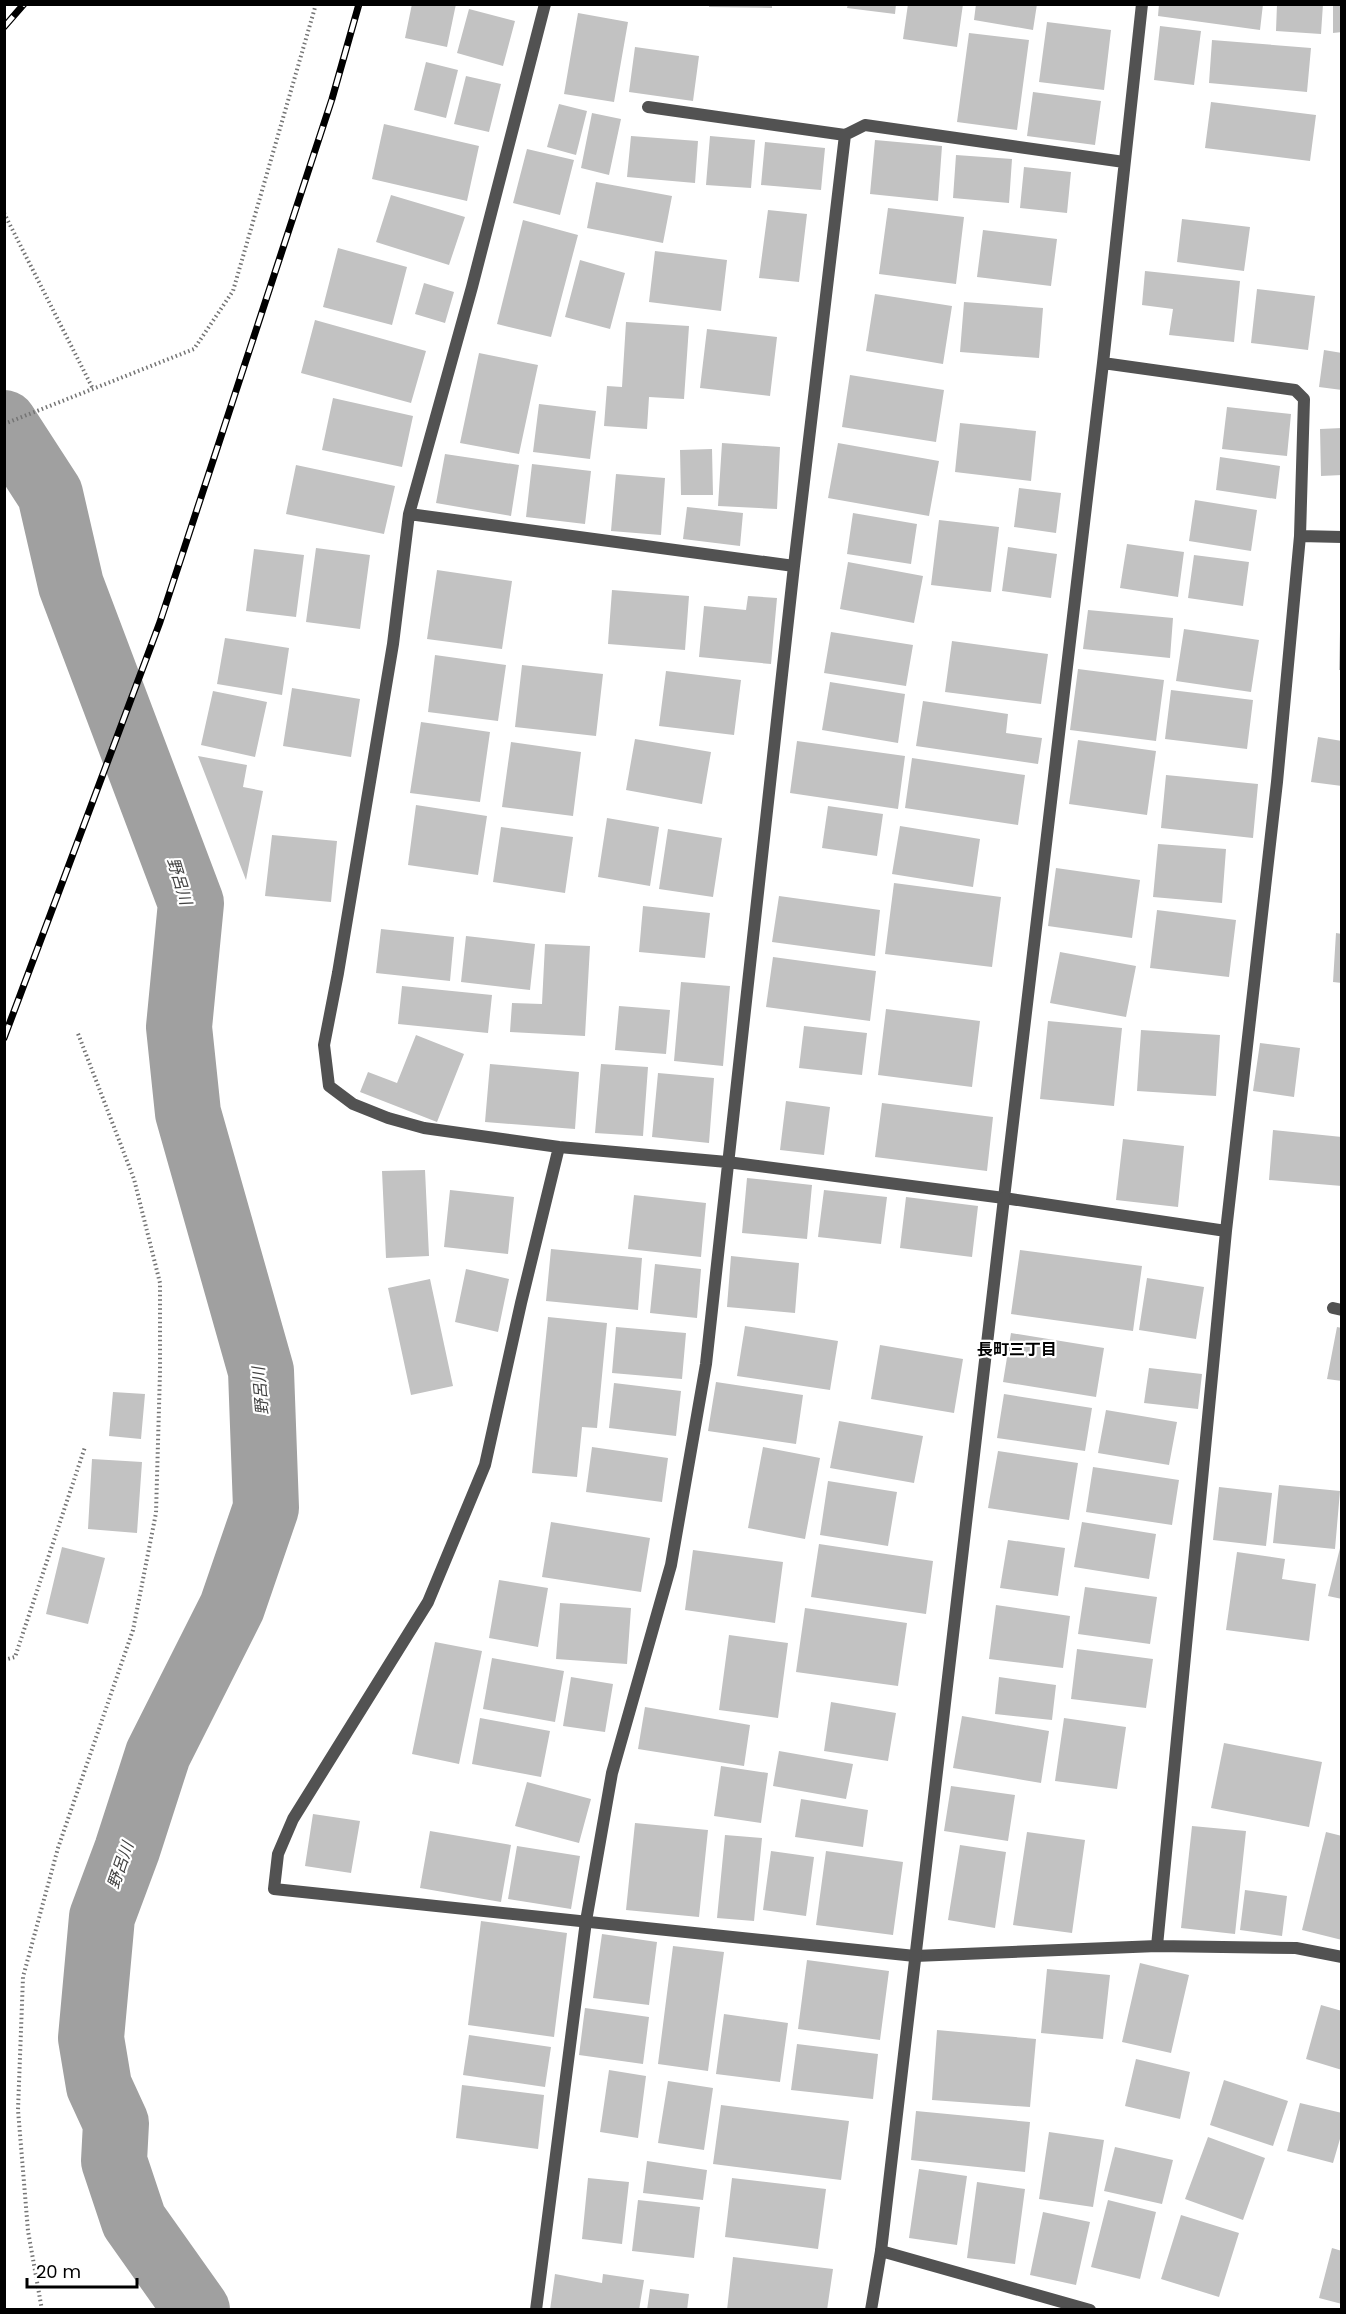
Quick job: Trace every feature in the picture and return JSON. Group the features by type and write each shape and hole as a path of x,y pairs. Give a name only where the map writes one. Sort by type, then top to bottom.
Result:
{"street":[{"path":"545,4 475,276 409,514 393,644 324,1045 330,1086 353,1104 388,1118 423,1128 559,1147 727,1162 1004,1198 1226,1231"},
{"path":"871,2310 881,2251 1103,363 1142,4"},
{"path":"648,107 845,135 865,126 1124,162"},
{"path":"536,2310 586,1921 612,1773 671,1565 706,1364 794,566 845,135"},
{"path":"1103,363 1295,390 1304,399 1300,536 1277,782 1226,1231 1157,1946"},
{"path":"409,514 794,566"},
{"path":"1300,536 1341,537"},
{"path":"559,1147 485,1464 428,1602 293,1819 278,1854 274,1889 915,1956 1157,1946 1296,1948 1341,1958"},
{"path":"881,2251 1090,2310"}],"path":[{"path":"4,424 194,350 233,291 316,4"},
{"path":"4,213 93,389"},
{"path":"42,2310 28,2231 18,2110 23,1977 58,1848 133,1630 156,1513 159,1419 160,1283 134,1179 77,1032"},
{"path":"4,1660 15,1657 85,1447"}],"building":[{"path":"412,4 456,4 447,47 405,38"},
{"path":"709,4 772,4 772,8 709,7"},
{"path":"848,4 896,4 895,14 847,8"},
{"path":"908,4 963,4 957,47 903,39"},
{"path":"976,4 1037,4 1033,30 974,20"},
{"path":"1159,4 1263,4 1260,30 1158,16"},
{"path":"1277,4 1323,4 1321,34 1276,31"},
{"path":"1333,4 1342,4 1342,32 1333,33"},
{"path":"469,9 515,21 503,66 457,53"},
{"path":"578,13 628,22 614,102 564,94"},
{"path":"1047,22 1111,30 1104,90 1039,82"},
{"path":"1160,26 1201,31 1194,85 1154,80"},
{"path":"969,33 1029,40 1017,130 957,122"},
{"path":"1212,40 1311,48 1307,92 1209,83"},
{"path":"635,47 699,56 693,101 629,92"},
{"path":"426,62 458,70 446,118 414,110"},
{"path":"466,76 501,84 489,132 454,124"},
{"path":"1033,92 1101,101 1095,145 1027,136"},
{"path":"1211,102 1316,115 1310,161 1205,148"},
{"path":"559,104 587,111 576,155 547,147"},
{"path":"592,113 621,119 609,175 581,168"},
{"path":"384,124 479,146 467,201 372,179"},
{"path":"631,136 698,141 695,183 627,177"},
{"path":"710,136 755,140 751,188 706,185"},
{"path":"875,140 942,146 938,201 870,194"},
{"path":"765,142 825,148 821,190 761,185"},
{"path":"527,149 574,160 560,215 513,203"},
{"path":"956,155 1012,159 1009,203 953,198"},
{"path":"1024,167 1071,172 1067,213 1020,208"},
{"path":"596,182 672,196 663,243 587,228"},
{"path":"391,195 465,217 449,265 376,242"},
{"path":"888,208 964,217 956,284 879,274"},
{"path":"768,210 807,214 799,282 759,278"},
{"path":"1182,219 1250,227 1244,271 1177,262"},
{"path":"523,220 578,235 551,337 497,324"},
{"path":"983,230 1057,239 1051,286 977,277"},
{"path":"338,248 407,267 392,325 323,307"},
{"path":"655,251 727,260 721,311 649,302"},
{"path":"580,260 625,273 610,329 565,317"},
{"path":"1145,271 1240,281 1234,342 1169,335 1173,309 1142,305"},
{"path":"424,283 454,292 445,323 415,314"},
{"path":"1257,289 1315,296 1308,350 1251,343"},
{"path":"875,294 952,306 943,364 866,351"},
{"path":"964,302 1043,308 1039,358 960,352"},
{"path":"315,320 426,351 411,403 301,373"},
{"path":"626,322 689,326 684,399 649,397 647,429 604,426 607,386 622,387"},
{"path":"707,329 777,337 770,396 700,388"},
{"path":"1324,350 1342,353 1342,390 1319,387"},
{"path":"479,353 538,365 519,454 460,443"},
{"path":"850,375 944,390 936,442 842,427"},
{"path":"333,398 413,416 402,467 322,450"},
{"path":"539,404 596,411 590,459 533,452"},
{"path":"1227,407 1291,414 1287,456 1222,449"},
{"path":"960,423 1036,431 1031,481 955,472"},
{"path":"1342,428 1342,475 1321,476 1320,429"},
{"path":"722,443 780,447 777,509 718,506"},
{"path":"838,443 939,461 929,516 828,498"},
{"path":"712,449 713,495 681,495 680,450"},
{"path":"445,454 519,465 511,516 436,503"},
{"path":"1220,457 1280,466 1276,499 1216,490"},
{"path":"532,464 591,471 585,524 526,517"},
{"path":"296,465 395,486 384,534 286,514"},
{"path":"616,474 665,478 661,535 611,531"},
{"path":"1019,488 1061,493 1056,533 1014,527"},
{"path":"1195,500 1257,510 1251,551 1189,541"},
{"path":"687,507 743,513 740,546 683,539"},
{"path":"853,513 917,524 911,564 847,554"},
{"path":"939,520 999,527 991,592 931,585"},
{"path":"1127,544 1184,552 1178,597 1120,588"},
{"path":"1008,547 1057,554 1051,598 1002,591"},
{"path":"316,548 370,555 360,629 306,622"},
{"path":"254,549 304,555 296,617 246,611"},
{"path":"1194,555 1249,562 1243,606 1188,598"},
{"path":"848,562 923,576 914,623 840,609"},
{"path":"437,570 512,581 502,649 427,639"},
{"path":"612,590 689,596 685,650 608,644"},
{"path":"748,596 777,598 771,664 699,657 704,606 746,610"},
{"path":"1088,610 1173,618 1170,658 1083,649"},
{"path":"1184,629 1259,640 1251,692 1176,681"},
{"path":"1340,631 1342,631 1342,670 1339,670"},
{"path":"831,632 913,645 906,686 824,673"},
{"path":"225,638 289,648 282,695 217,684"},
{"path":"952,641 1048,654 1041,704 945,692"},
{"path":"435,655 506,665 498,721 428,712"},
{"path":"522,665 603,674 596,736 515,727"},
{"path":"1078,669 1164,680 1156,741 1070,730"},
{"path":"666,671 741,680 734,735 659,726"},
{"path":"830,682 905,694 898,743 822,730"},
{"path":"292,688 360,699 351,757 283,746"},
{"path":"1171,690 1253,700 1247,749 1165,739"},
{"path":"213,691 267,702 255,757 201,745"},
{"path":"923,701 1008,714 1006,733 1042,738 1038,764 916,746"},
{"path":"421,722 490,732 480,802 410,793"},
{"path":"1318,737 1342,741 1342,786 1311,782"},
{"path":"635,739 711,752 702,804 626,790"},
{"path":"1078,740 1156,751 1147,815 1069,804"},
{"path":"797,741 905,756 898,809 790,793"},
{"path":"511,742 581,752 573,816 502,807"},
{"path":"198,756 247,765 243,787 263,791 246,880"},
{"path":"912,758 1025,775 1018,825 905,808"},
{"path":"1166,775 1258,784 1253,838 1161,828"},
{"path":"416,805 487,816 478,875 408,865"},
{"path":"828,806 883,814 877,856 822,848"},
{"path":"607,818 659,827 650,886 598,877"},
{"path":"900,826 980,839 973,887 892,874"},
{"path":"501,827 573,837 565,893 493,882"},
{"path":"668,829 722,838 713,897 659,889"},
{"path":"272,835 337,841 331,902 265,896"},
{"path":"1158,844 1226,849 1222,903 1153,897"},
{"path":"1056,868 1140,880 1132,938 1048,926"},
{"path":"894,883 1001,897 992,967 885,954"},
{"path":"779,896 880,910 875,956 772,942"},
{"path":"643,906 710,913 705,958 639,952"},
{"path":"1157,910 1236,920 1229,977 1150,968"},
{"path":"381,929 454,937 450,981 376,973"},
{"path":"1336,933 1342,934 1342,983 1333,982"},
{"path":"466,936 535,944 530,990 461,982"},
{"path":"545,944 590,946 585,1036 510,1032 512,1003 542,1004"},
{"path":"1060,952 1136,966 1126,1017 1050,1003"},
{"path":"773,957 876,971 870,1021 766,1007"},
{"path":"681,982 730,986 723,1066 674,1061"},
{"path":"402,986 492,995 488,1033 398,1024"},
{"path":"619,1006 670,1010 666,1054 615,1050"},
{"path":"886,1009 980,1021 972,1087 878,1075"},
{"path":"1048,1021 1122,1028 1114,1106 1040,1099"},
{"path":"804,1026 867,1033 862,1075 799,1068"},
{"path":"1141,1030 1220,1035 1216,1096 1137,1091"},
{"path":"416,1035 464,1054 437,1122 360,1092 368,1072 397,1083"},
{"path":"1260,1043 1300,1048 1294,1097 1253,1091"},
{"path":"490,1064 579,1072 575,1129 485,1122"},
{"path":"601,1064 648,1067 643,1136 595,1133"},
{"path":"658,1073 714,1078 709,1143 652,1137"},
{"path":"786,1101 830,1107 824,1155 780,1150"},
{"path":"882,1103 993,1117 987,1171 875,1157"},
{"path":"1273,1130 1342,1137 1342,1186 1269,1180"},
{"path":"1123,1139 1184,1146 1178,1207 1116,1200"},
{"path":"425,1170 429,1256 386,1258 382,1171"},
{"path":"747,1178 812,1185 807,1239 742,1233"},
{"path":"450,1190 514,1197 508,1254 444,1247"},
{"path":"824,1190 887,1197 881,1244 818,1237"},
{"path":"634,1195 706,1203 701,1257 628,1249"},
{"path":"906,1197 978,1206 972,1257 900,1248"},
{"path":"551,1249 642,1258 638,1310 546,1301"},
{"path":"1020,1250 1142,1266 1133,1331 1011,1314"},
{"path":"731,1256 799,1263 795,1313 727,1307"},
{"path":"655,1264 701,1269 697,1318 650,1313"},
{"path":"466,1269 509,1279 498,1332 455,1322"},
{"path":"1147,1278 1204,1287 1196,1339 1139,1330"},
{"path":"430,1279 453,1386 411,1395 388,1288"},
{"path":"548,1317 607,1323 597,1428 582,1427 577,1477 532,1473"},
{"path":"745,1326 838,1341 830,1390 737,1376"},
{"path":"616,1327 686,1333 682,1379 612,1373"},
{"path":"1337,1327 1342,1328 1342,1381 1327,1379"},
{"path":"1011,1333 1104,1348 1096,1397 1003,1382"},
{"path":"880,1345 963,1359 954,1413 871,1399"},
{"path":"1149,1368 1202,1374 1198,1409 1144,1403"},
{"path":"716,1382 803,1395 796,1444 708,1431"},
{"path":"614,1383 681,1391 676,1436 609,1428"},
{"path":"113,1392 145,1394 141,1439 109,1436"},
{"path":"1004,1394 1092,1408 1085,1451 997,1438"},
{"path":"1106,1410 1177,1422 1169,1465 1098,1453"},
{"path":"839,1421 923,1436 914,1483 830,1468"},
{"path":"592,1447 668,1458 662,1502 586,1492"},
{"path":"763,1447 820,1458 805,1539 748,1528"},
{"path":"998,1451 1078,1463 1069,1520 988,1508"},
{"path":"92,1459 142,1462 137,1533 88,1529"},
{"path":"1093,1467 1179,1480 1172,1525 1086,1512"},
{"path":"828,1481 897,1492 888,1546 820,1535"},
{"path":"1279,1485 1340,1491 1335,1549 1273,1543"},
{"path":"1219,1487 1272,1493 1266,1546 1213,1540"},
{"path":"551,1522 650,1538 641,1592 542,1577"},
{"path":"1082,1522 1156,1534 1149,1579 1074,1567"},
{"path":"1008,1540 1065,1548 1058,1596 1000,1588"},
{"path":"819,1544 933,1561 926,1614 811,1597"},
{"path":"1342,1544 1342,1599 1328,1596"},
{"path":"62,1547 105,1558 88,1624 46,1614"},
{"path":"693,1550 783,1562 775,1623 685,1610"},
{"path":"1237,1552 1285,1559 1282,1579 1316,1584 1309,1641 1226,1630"},
{"path":"499,1580 548,1588 538,1647 489,1638"},
{"path":"1085,1587 1157,1597 1150,1644 1078,1634"},
{"path":"560,1603 631,1608 627,1664 556,1659"},
{"path":"996,1605 1070,1616 1063,1668 989,1659"},
{"path":"805,1608 907,1623 898,1686 796,1672"},
{"path":"729,1635 788,1643 778,1718 719,1710"},
{"path":"435,1642 482,1651 459,1764 412,1754"},
{"path":"1077,1649 1153,1659 1146,1708 1071,1699"},
{"path":"492,1658 564,1671 555,1722 483,1709"},
{"path":"571,1677 613,1684 605,1732 563,1726"},
{"path":"999,1677 1056,1685 1052,1720 995,1714"},
{"path":"831,1702 896,1713 888,1761 824,1751"},
{"path":"645,1707 750,1725 744,1766 638,1749"},
{"path":"962,1716 1049,1731 1041,1783 953,1768"},
{"path":"480,1718 550,1731 541,1777 472,1764"},
{"path":"1064,1718 1126,1727 1117,1789 1055,1781"},
{"path":"1224,1743 1322,1762 1309,1827 1211,1808"},
{"path":"779,1751 853,1764 846,1799 773,1786"},
{"path":"721,1766 768,1773 761,1823 714,1816"},
{"path":"527,1782 591,1799 579,1843 515,1826"},
{"path":"951,1786 1015,1795 1008,1841 944,1831"},
{"path":"801,1799 868,1810 863,1847 795,1837"},
{"path":"313,1814 360,1821 351,1873 305,1866"},
{"path":"635,1823 708,1830 699,1917 626,1910"},
{"path":"1192,1826 1246,1831 1235,1934 1181,1928"},
{"path":"430,1831 511,1845 501,1902 420,1888"},
{"path":"1027,1832 1085,1840 1072,1933 1013,1925"},
{"path":"1326,1832 1342,1836 1342,1940 1302,1930"},
{"path":"725,1835 762,1838 754,1921 717,1918"},
{"path":"960,1845 1006,1852 995,1928 948,1920"},
{"path":"517,1846 580,1856 571,1909 508,1899"},
{"path":"771,1851 814,1857 806,1916 763,1910"},
{"path":"826,1851 903,1862 893,1935 816,1925"},
{"path":"1245,1890 1287,1896 1282,1936 1240,1930"},
{"path":"481,1921 567,1933 554,2037 468,2025"},
{"path":"602,1934 657,1942 649,2005 593,1998"},
{"path":"673,1946 724,1952 708,2071 658,2064"},
{"path":"807,1960 889,1971 880,2040 798,2029"},
{"path":"1140,1963 1189,1975 1171,2053 1122,2042"},
{"path":"1047,1969 1110,1975 1103,2039 1041,2033"},
{"path":"1321,2005 1342,2011 1342,2070 1306,2059"},
{"path":"585,2008 649,2017 643,2064 579,2055"},
{"path":"724,2014 788,2023 780,2082 716,2074"},
{"path":"937,2030 1036,2039 1030,2107 932,2100"},
{"path":"469,2035 551,2047 545,2087 463,2075"},
{"path":"797,2044 878,2054 873,2099 791,2090"},
{"path":"1136,2059 1190,2072 1180,2119 1125,2106"},
{"path":"609,2070 646,2076 638,2138 600,2132"},
{"path":"1224,2080 1288,2101 1273,2146 1210,2125"},
{"path":"668,2081 713,2088 704,2150 658,2143"},
{"path":"462,2085 544,2095 538,2149 456,2138"},
{"path":"1300,2103 1342,2113 1342,2132 1333,2163 1287,2151"},
{"path":"721,2105 849,2121 841,2180 713,2164"},
{"path":"916,2111 1030,2122 1025,2172 911,2160"},
{"path":"1049,2132 1104,2140 1093,2207 1039,2199"},
{"path":"1208,2137 1265,2158 1243,2220 1185,2199"},
{"path":"1115,2147 1173,2160 1162,2204 1104,2191"},
{"path":"647,2161 707,2170 703,2200 643,2193"},
{"path":"919,2169 967,2176 957,2245 909,2238"},
{"path":"588,2178 629,2182 622,2244 582,2239"},
{"path":"732,2178 826,2189 818,2249 725,2237"},
{"path":"977,2182 1025,2189 1015,2264 967,2258"},
{"path":"638,2200 700,2207 694,2258 632,2251"},
{"path":"1108,2200 1156,2212 1140,2279 1091,2267"},
{"path":"1043,2212 1090,2222 1076,2285 1030,2275"},
{"path":"1181,2215 1239,2233 1219,2297 1161,2279"},
{"path":"1332,2248 1342,2251 1342,2304 1319,2298"},
{"path":"733,2257 833,2269 827,2310 727,2310"},
{"path":"555,2274 602,2283 603,2274 644,2280 639,2310 550,2310"},
{"path":"650,2289 689,2294 687,2310 647,2310"}],"waterway":[{"name":"野呂川","path":"4,423 50,494 71,585 191,903 179,1027 188,1113 261,1371 266,1508 232,1607 158,1754 127,1850 102,1917 91,2038 99,2086 116,2123 114,2161 134,2221 197,2310"}],"railway":[{"path":"4,27 24,4"},
{"path":"4,1038 160,622 332,99 359,4"}],"district":[{"name":"長町三丁目","path":"1017,1349"}]}
